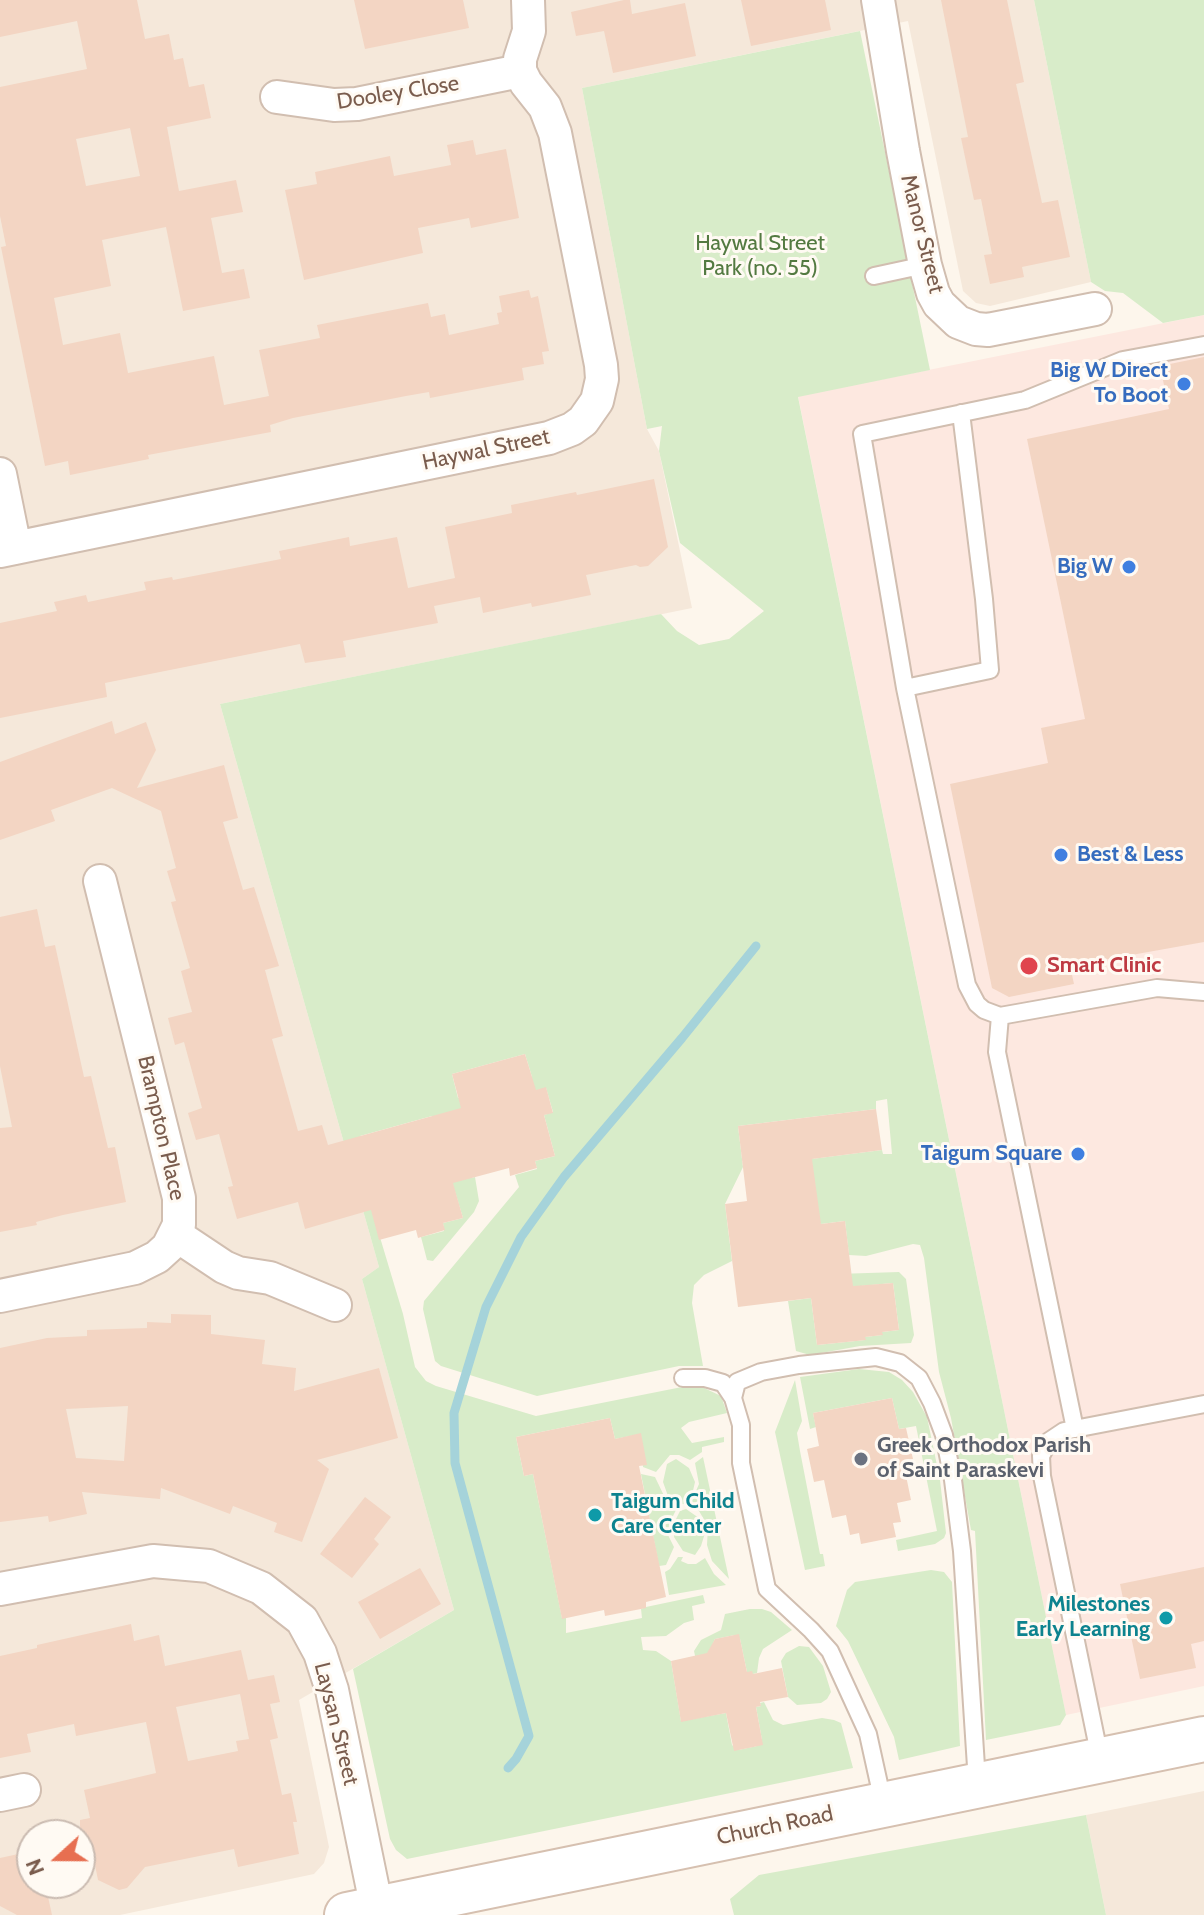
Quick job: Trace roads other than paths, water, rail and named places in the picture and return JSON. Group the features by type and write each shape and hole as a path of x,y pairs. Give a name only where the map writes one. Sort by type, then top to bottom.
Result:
{"street":[{"path":"520,71 520,59 529,31 528,0"},
{"name":"Manor Street","path":"878,0 925,265 939,304 958,322 976,329 1000,329 1095,309"},
{"name":"Dooley Close","path":"277,97 324,104 357,104 520,71"},
{"name":"Haywal Street","path":"7,549 549,438 583,421 597,401 602,379 601,365 555,133 545,107 520,71"},
{"path":"0,474 7,549"},
{"name":"Brampton Place","path":"100,881 179,1198 181,1213 176,1235"},
{"path":"0,1296 135,1268 157,1257 176,1235 224,1267 238,1273 270,1278 335,1305"},
{"name":"Laysan Street","path":"0,1589 153,1561 209,1566 261,1588 302,1620 320,1653 332,1690 362,1912"},
{"name":"Church Road","path":"362,1912 1204,1739"}],"lane":[{"path":"874,276 925,265"},
{"path":"1204,345 1123,360 1025,400 862,434 905,688 967,985 977,1004 1000,1016 1157,988 1204,992"},
{"path":"905,688 990,670 961,413"},
{"path":"1000,1016 996,1045 998,1061 1075,1429"},
{"path":"733,1398 737,1382 761,1372 799,1365 876,1357 900,1363 919,1378 944,1435 957,1506 977,1784"},
{"path":"683,1378 705,1378 723,1383 733,1398 741,1425 741,1463 767,1589 830,1651 868,1734 884,1804"},
{"path":"1101,1759 1040,1462 1049,1441 1056,1435 1204,1404"}],"waterway":[{"path":"508,1768 529,1736 455,1463 454,1413 486,1307 521,1237 564,1177 756,946"}],"place":[{"name":"Big W Direct To Boot","path":"1184,384"},
{"name":"Big W","path":"1129,567"},
{"name":"Best & Less","path":"1061,855"},
{"name":"Smart Clinic","path":"1029,966"},
{"name":"Taigum Square","path":"1078,1154"},
{"name":"Greek Orthodox Parish of Saint Paraskevi","path":"861,1459"},
{"name":"Taigum Child Care Center","path":"595,1515"},
{"name":"Milestones Early Learning","path":"1166,1618"}],"park label":[{"name":"Haywal Street Park (no. 55)","path":"760,256"}]}
